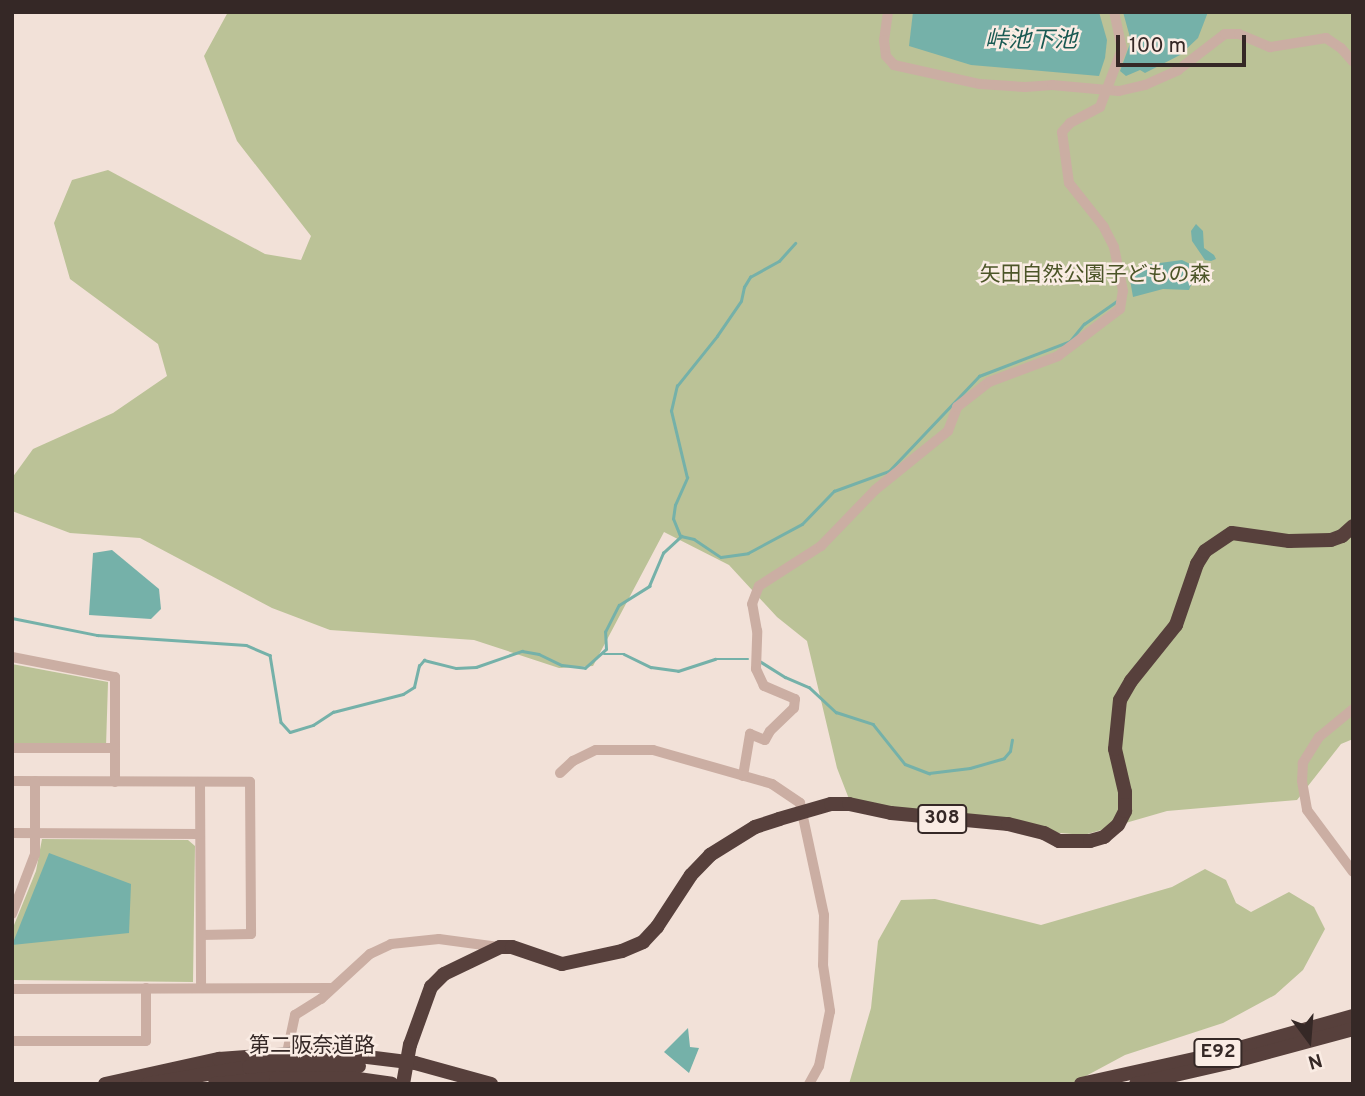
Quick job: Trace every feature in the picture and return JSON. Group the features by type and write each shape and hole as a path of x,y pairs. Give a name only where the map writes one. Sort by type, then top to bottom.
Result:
{"highway":[{"name":"308","path":"500,947 512,947 562,964 622,951 643,942 657,927 691,875 710,855 755,827 831,804 849,804 903,815 1008,824 1044,833 1059,841 1090,841 1104,837 1118,825 1125,811 1125,792 1115,749 1120,699 1175,625 1186,604 1194,573 1205,551 1232,533 1289,541 1331,541 1353,526"},
{"path":"403,1084 410,1045 432,986 444,974 500,947"},
{"name":"E92","path":"1081,1084 1225,1052 1353,1016"},
{"name":"E92","path":"1136,1084 1228,1063 1353,1029"},
{"path":"105,1084 201,1062 303,1053 415,1063 491,1084"},
{"name":"第二阪奈道路","path":"148,1084 249,1067 359,1073 476,1084"},
{"name":"第二阪奈道路","path":"215,1084 359,1073 392,1084"}],"street":[{"path":"888,12 884,40 886,56 894,65 919,73 980,85 1119,91 1145,85 1178,70 1225,34 1239,34 1270,47 1326,38 1341,48 1353,62"},
{"path":"743,776 750,734 765,740 770,730 794,708 795,699 764,686 756,669 757,631 752,604 759,586 821,546 876,490 948,431 957,407 989,382 1058,356 1119,309 1123,291 1114,247 1104,227 1069,183 1062,132 1070,122 1100,107 1122,49 1114,12"},
{"path":"12,657 115,677 115,782"},
{"path":"1353,709 1319,737 1303,763 1302,781 1307,810 1353,872"},
{"path":"12,748 115,748"},
{"path":"561,773 573,761 596,750 653,750 772,784 800,803 824,915 823,965 830,1011 819,1066 809,1084"},
{"path":"12,781 250,782 251,934 201,935"},
{"path":"12,914 36,854 35,781"},
{"path":"200,782 201,988"},
{"path":"12,833 200,834"},
{"path":"12,884 24,884"},
{"path":"288,1048 295,1015 321,999 370,954 391,944 439,939 500,947"},
{"path":"12,1041 146,1041 146,988"},
{"path":"12,989 332,988"}],"green space":[{"name":"矢田自然公園子どもの森","path":"228,12 1353,12 1353,739 1341,744 1297,800 1167,811 1084,835 956,824 849,799 837,768 807,641 777,617 729,565 664,532 593,666 559,668 474,640 330,630 272,608 140,538 70,533 12,511 12,478 33,449 113,413 167,376 158,344 70,279 54,223 72,180 108,170 265,254 301,260 311,236 237,141 204,56"},
{"path":"12,664 108,682 106,746 12,745"},
{"path":"42,839 188,840 195,846 193,982 12,980 12,930 36,871"},
{"path":"1205,869 1226,880 1236,903 1251,912 1289,892 1314,907 1325,929 1303,970 1275,995 1223,1023 1125,1055 1071,1084 849,1084 871,1008 878,941 901,900 935,899 1041,925 1172,887"}],"water":[{"name":"峠池下池","path":"913,12 1099,12 1107,40 1105,58 1099,76 971,65 909,46"},
{"path":"1123,12 1208,12 1198,38 1180,55 1145,73 1140,70 1126,76 1120,71 1131,41"},
{"path":"1196,224 1203,231 1204,248 1216,259 1205,260 1192,241 1191,231"},
{"path":"1182,260 1190,264 1193,280 1189,290 1163,289 1133,297 1129,274 1145,265"},
{"path":"112,550 159,589 161,609 151,619 89,615 93,553"},
{"path":"49,853 131,884 129,933 12,945"},
{"path":"688,1028 690,1047 699,1048 689,1073 664,1052"}],"waterway":[{"path":"680,536 673,519 675,505 687,478 671,411 677,386 741,301 744,287 750,277 779,261 795,243"},
{"path":"12,618 97,635 246,645 270,655 281,722 290,732 313,725 333,712 403,694 414,687 419,666 424,660 456,668 476,667 522,651 539,654 562,665 585,668 606,649 605,632 619,605 649,586 663,553 681,536 694,539 721,557 748,553 802,524 834,491 889,471 979,376 1070,341 1084,324 1117,301"},
{"path":"604,654 624,654 651,667 678,671 715,659 748,659"},
{"path":"758,660 785,677 809,687 836,712 873,724 905,764 929,773 970,768 1004,758 1010,751 1012,740"}]}
